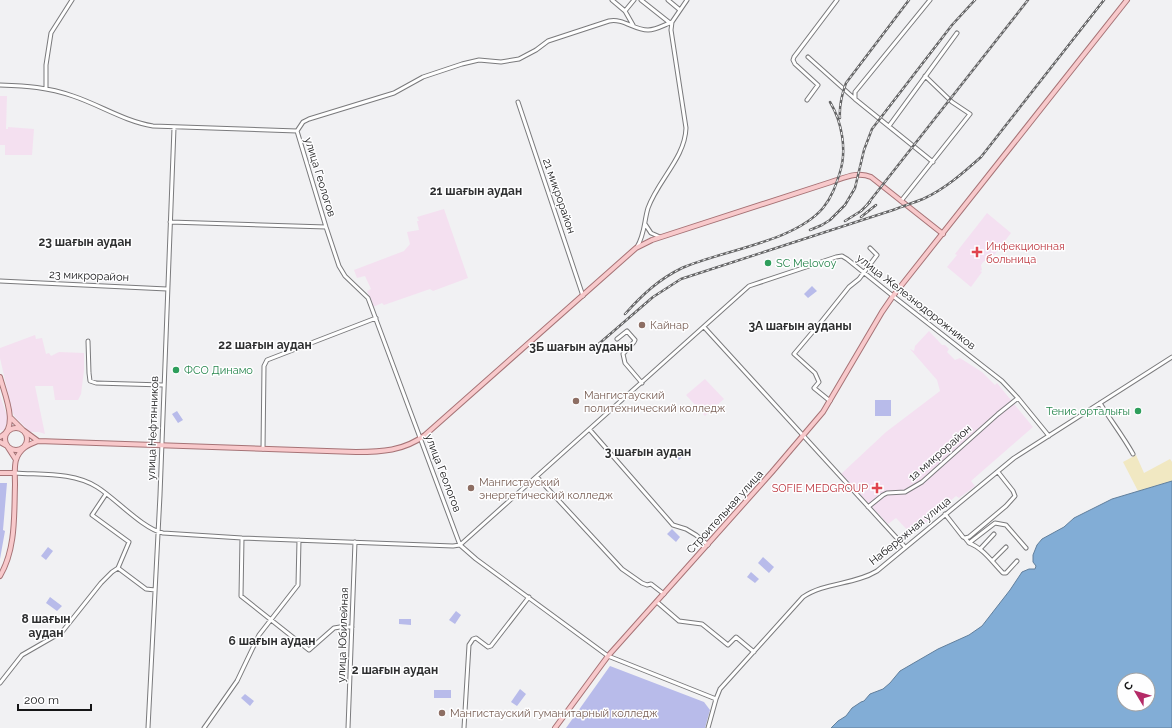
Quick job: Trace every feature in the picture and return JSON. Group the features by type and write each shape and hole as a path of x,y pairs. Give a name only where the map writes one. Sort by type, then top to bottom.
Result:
{"main road":[{"name":"Строительная улица","path":"555,728 608,656 708,545 804,436 823,412 893,296 1127,0"},
{"path":"0,442 10,449 18,450 38,441 263,449 384,451 398,448 420,439 636,248 652,240 858,174 871,177 943,234"},
{"path":"0,377 10,418 8,431 5,437 6,443 16,460"},
{"path":"10,418 38,441"},
{"path":"0,438 14,428 23,430"},
{"path":"0,576 11,548 14,517 16,460 27,440 23,430"},
{"path":"0,473 15,473"}],"street":[{"path":"46,88 46,65 51,33 72,0"},
{"path":"612,0 625,11 633,25"},
{"path":"625,11 634,0"},
{"path":"641,0 671,22"},
{"path":"668,0 680,10"},
{"path":"0,86 46,88 74,96 135,122 153,126 174,128 297,131 303,122 309,119 394,93 423,77 453,66 479,60 502,62 519,59 536,50 548,41 609,21 617,20 649,30 671,22 687,0"},
{"path":"807,100 818,85 795,64 793,60 837,0"},
{"path":"854,99 855,92 930,0"},
{"path":"636,248 642,239 649,206 682,148 686,136 685,116 671,22"},
{"path":"889,126 957,33"},
{"path":"808,57 854,99 933,162"},
{"path":"902,201 970,114 952,102 925,76"},
{"name":"21 микрорайон","path":"518,102 583,296"},
{"name":"улица Нефтянников","path":"148,728 158,532 174,128"},
{"name":"улица Геологов","path":"297,131 326,227 342,272 368,298 460,545 471,555 608,656 716,699"},
{"path":"170,222 326,227"},
{"path":"645,223 651,233 660,237"},
{"path":"830,401 814,388 819,382 815,372 794,354 849,287 856,282 877,255 870,248"},
{"name":"улица Железнодорожников","path":"460,545 749,286 836,257 842,256 847,259 1002,381 1049,436"},
{"name":"23 микрорайон","path":"0,281 167,289"},
{"path":"263,449 264,366 267,360 376,318"},
{"path":"704,327 905,547"},
{"path":"617,339 627,331 635,340 623,354 624,364 642,383"},
{"path":"88,341 90,381 96,383 163,386"},
{"name":"Набережная улица","path":"708,728 720,690 799,602 808,594 820,589 868,576 877,571 1014,458 1172,357"},
{"name":"1а микрорайон","path":"868,507 887,493 905,492 922,482 1018,398"},
{"path":"1100,403 1133,454"},
{"path":"590,430 673,524 686,529 708,545"},
{"path":"965,538 969,537 1006,506 1015,496 1013,491 998,472"},
{"path":"15,473 64,476 86,482 97,487 158,532 242,538 453,546 460,545"},
{"path":"537,477 622,569 642,583 647,585 651,584 664,594"},
{"path":"0,683 22,655 62,632 101,583 118,568 129,542 92,515 106,494"},
{"path":"945,514 969,543 974,544 980,549 1003,573 1006,573 1018,561"},
{"path":"969,543 995,522 1006,525 1026,548"},
{"path":"980,549 994,534"},
{"path":"242,538 241,596 309,650 334,628 352,627"},
{"path":"204,728 237,681 260,635 298,585 300,540"},
{"name":"улица Юбилейная","path":"348,728 355,542"},
{"path":"992,561 1006,547"},
{"path":"118,568 146,589 155,590"},
{"path":"464,728 469,645 473,639 476,638 488,647 492,646 529,597"},
{"path":"657,602 679,621 702,624 728,646 736,637 754,652"}],"shaded area":[{"path":"0,96 7,96 6,129 8,129 8,127 34,129 32,155 5,155 5,145 0,145"},
{"path":"444,209 468,278 433,291 430,289 384,305 382,303 373,307 367,291 371,289 365,276 357,278 354,270 404,251 410,244 407,232 419,230 417,221 419,221 417,217"},
{"name":"Инфекционная больница","path":"987,213 1011,233 995,254 983,262 981,265 982,270 980,271 982,272 971,287 947,267 957,255 955,254"},
{"path":"812,286 817,291 808,298 804,294"},
{"path":"929,331 942,345 945,345 949,349 947,352 955,360 960,358 982,372 995,385 997,383 1033,427 971,481 975,486 959,498 956,496 912,535 896,518 888,524 841,474 886,432 940,391 937,380 910,349 914,351 915,346"},
{"path":"35,335 36,339 42,338 46,354 49,353 51,356 59,352 84,353 84,370 81,394 78,400 55,400 53,386 35,386 45,434 30,432 15,417 12,411 0,358 0,348"},
{"path":"705,379 724,399 705,416 686,395"},
{"path":"0,395 8,419 4,430 0,430"},
{"path":"875,400 891,400 891,416 875,416"},
{"path":"177,411 183,420 178,423 172,414"},
{"path":"674,448 683,456 679,460 670,452"},
{"path":"1172,481 1172,728 831,728 846,716 852,708 864,701 870,694 883,689 900,671 938,649 969,635 982,626 1022,572 1029,569 1035,569 1036,566 1033,562 1033,555 1037,545 1042,539 1064,527 1074,518 1112,499"},
{"path":"0,483 7,483 3,530 5,531 0,559"},
{"path":"672,529 680,537 676,542 667,534"},
{"path":"48,547 53,551 46,560 41,556"},
{"path":"763,557 774,567 769,573 758,563"},
{"path":"751,572 759,579 755,583 747,577"},
{"path":"50,597 62,606 57,611 46,603"},
{"path":"456,611 461,615 455,624 449,620"},
{"path":"399,619 411,619 411,625 399,624"},
{"path":"610,666 704,702 710,710 705,728 566,728"},
{"path":"520,689 526,694 517,706 511,702"},
{"path":"434,690 451,690 451,698 434,698"},
{"path":"245,694 254,701 250,706 241,698"}],"sand":[{"path":"1136,455 1144,473 1170,459 1172,462 1172,481 1138,491 1123,462"}],"railway":[{"path":"840,118 841,100 846,83 909,0"},
{"path":"810,230 830,220 845,205 855,188 864,150 872,129 952,25 975,0"},
{"path":"866,206 1028,0"},
{"path":"594,348 653,297 681,279 893,210 923,199 946,186 981,157 1104,0"},
{"path":"625,314 651,288 674,272 699,262 776,237 810,220 823,208 829,200 835,186 840,172 843,155 842,136 838,118 830,102"},
{"path":"845,221 861,211 870,202"},
{"path":"861,217 876,205"}],"place":[{"name":"Инфекционная больница","path":"977,252"},
{"name":"SC Melovoy","path":"768,263"},
{"name":"Кайнар","path":"642,325"},
{"name":"ФСО Динамо","path":"176,370"},
{"name":"Мангистауский политехнический колледж","path":"576,401"},
{"name":"Тенис орталығы","path":"1138,411"},
{"name":"Мангистауский энергетический колледж","path":"471,488"},
{"name":"SOFIE MEDGROUP","path":"877,488"},
{"name":"Мангистауский гуманитарный колледж","path":"442,713"}],"district":[{"name":"21 шағын аудан","path":"476,191"},
{"name":"23 шағын аудан","path":"85,242"},
{"name":"3А шағын ауданы","path":"800,326"},
{"name":"22 шағын аудан","path":"265,345"},
{"name":"3Б шағын ауданы","path":"581,347"},
{"name":"3 шағын аудан","path":"648,452"},
{"name":"8 шағын аудан","path":"46,626"},
{"name":"6 шағын аудан","path":"272,641"},
{"name":"2 шағын аудан","path":"395,670"}]}
